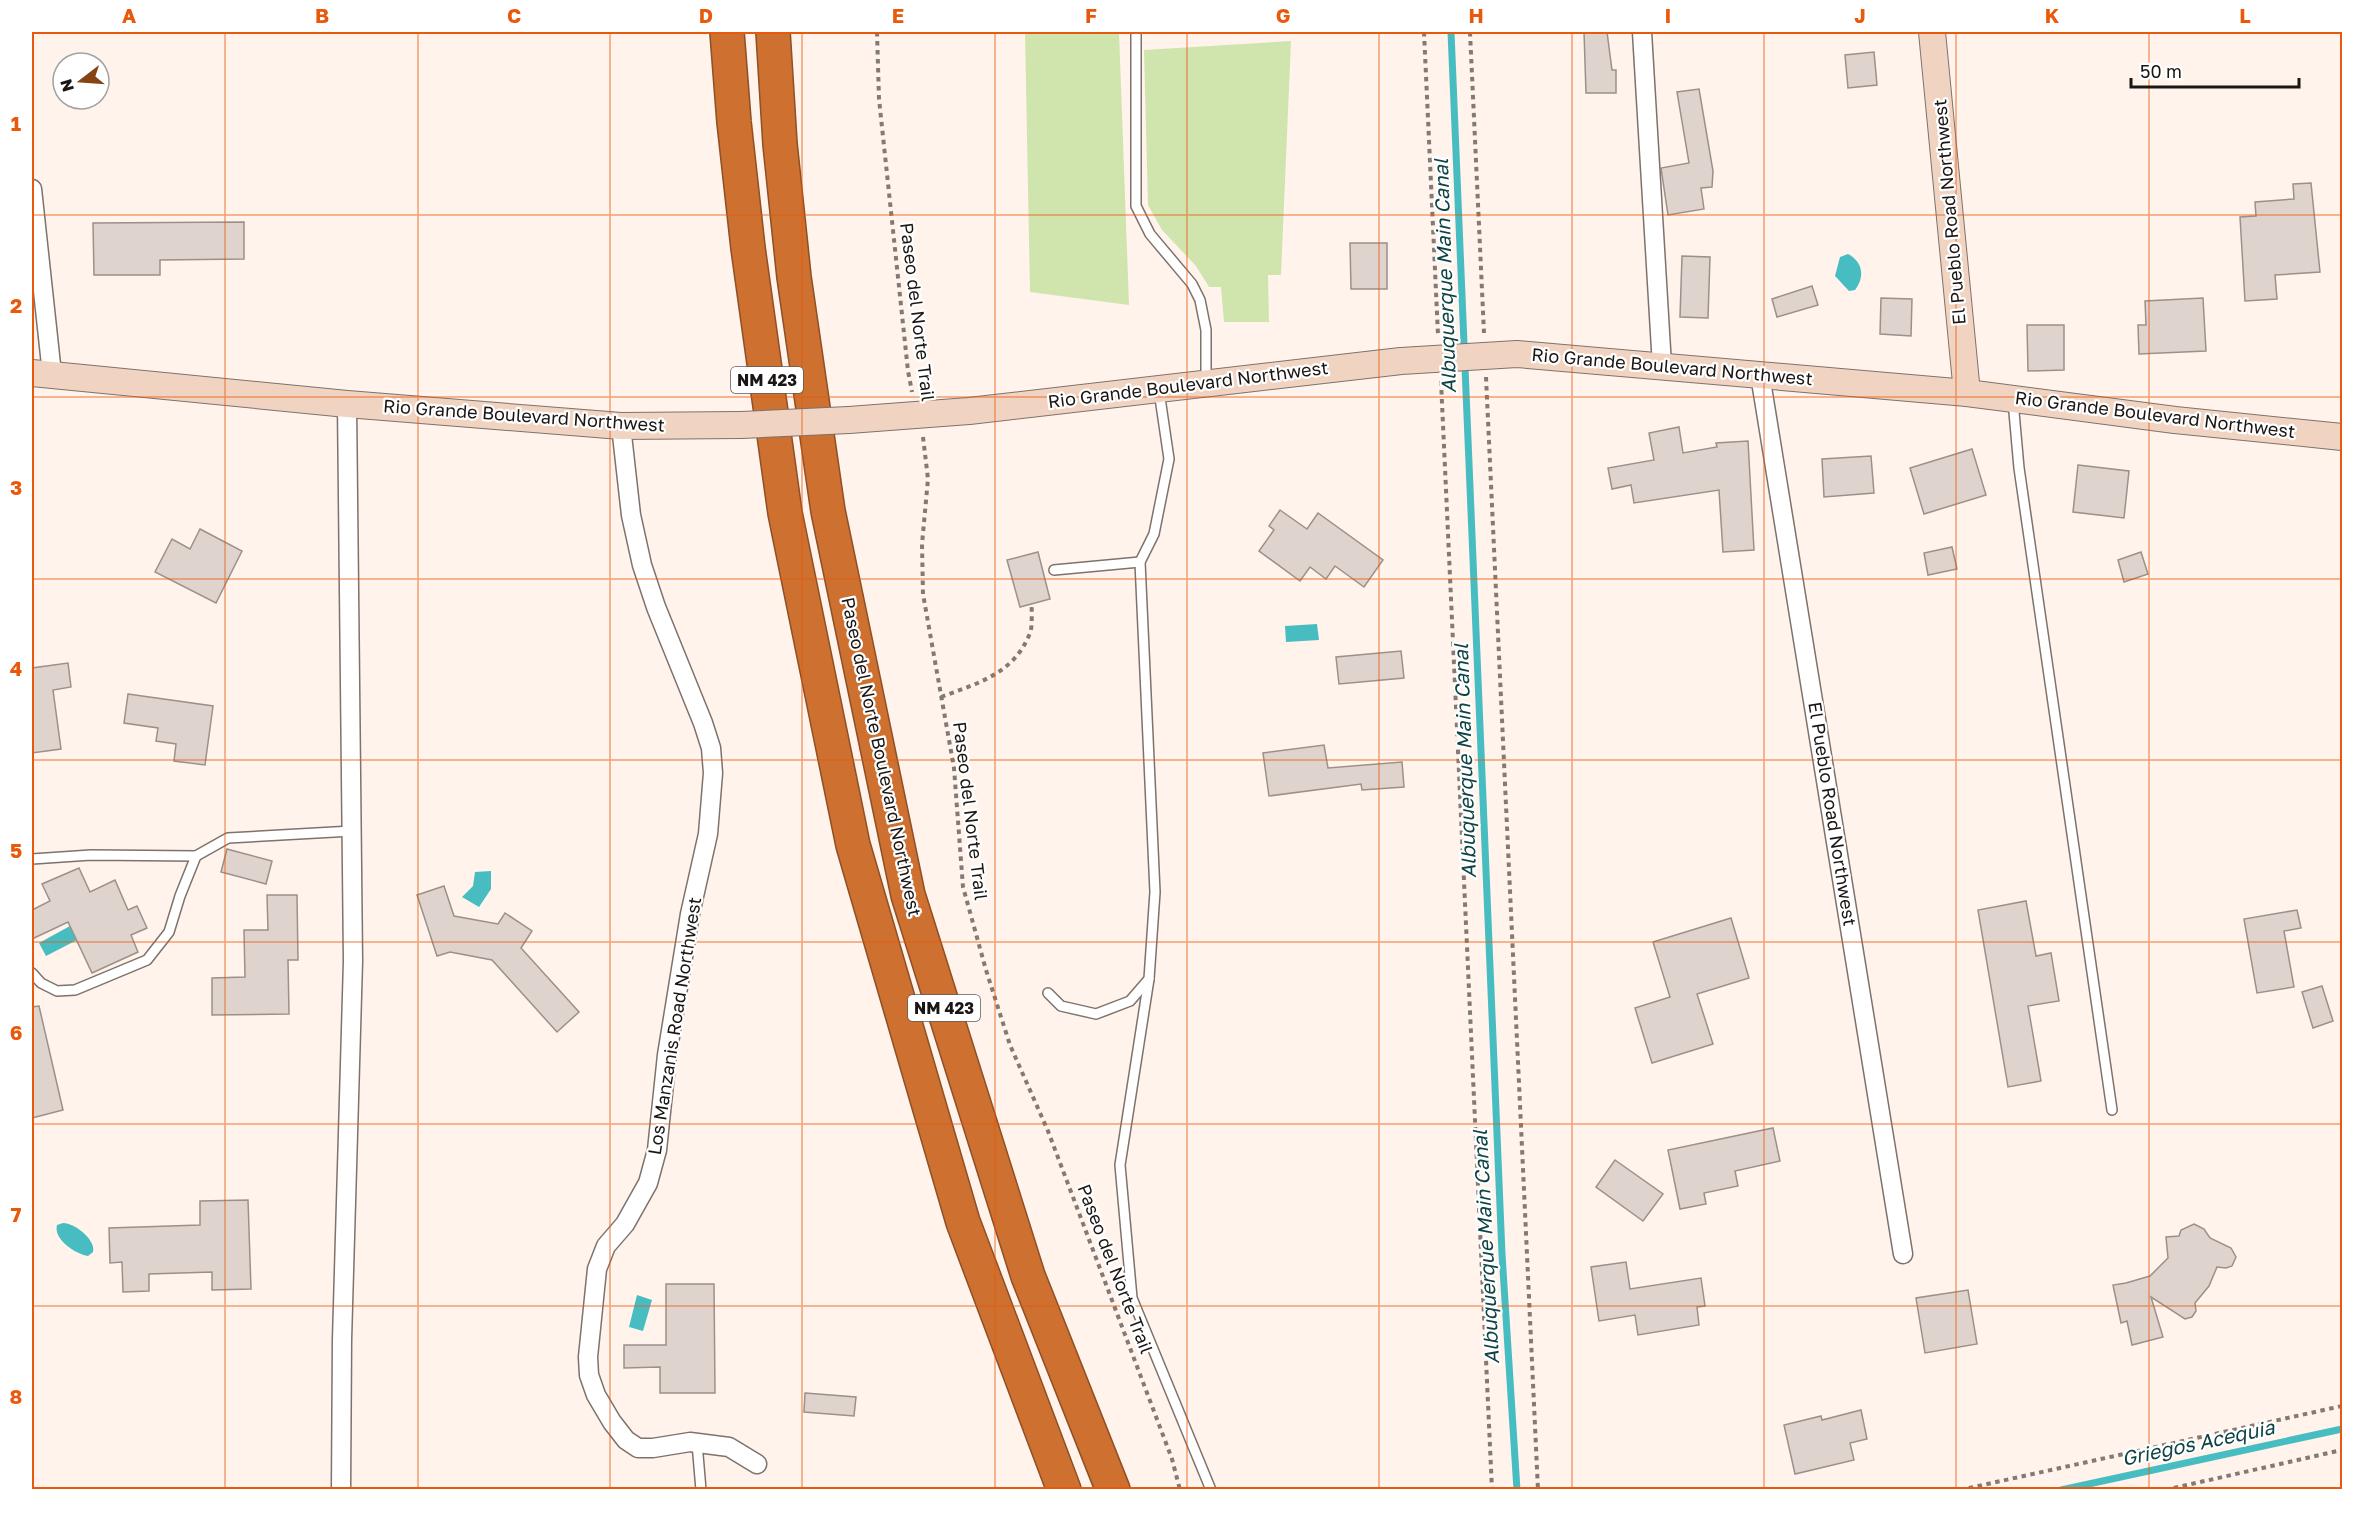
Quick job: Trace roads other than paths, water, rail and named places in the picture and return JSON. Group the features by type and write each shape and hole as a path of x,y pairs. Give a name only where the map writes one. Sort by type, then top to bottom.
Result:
{"highway":[{"name":"NM 423","path":"727,32 748,248 785,513 853,845 963,1222 1064,1490"},
{"name":"Paseo del Norte Boulevard Northwest","path":"773,32 780,144 794,277 828,511 908,895 1028,1276 1113,1490"}],"street":[{"path":"1642,32 1662,366"},
{"name":"El Pueblo Road Northwest","path":"1932,32 1967,393"},
{"path":"32,189 42,374"},
{"name":"Rio Grande Boulevard Northwest","path":"42,374 347,404 621,426 741,426 916,416 1446,358 1517,354 1967,393 2175,420 2343,437"},
{"name":"El Pueblo Road Northwest","path":"1760,375 1903,1254"},
{"path":"341,1490 342,1340 353,961 347,404"},
{"name":"Los Manzanis Road Northwest","path":"621,426 631,515 642,565 656,607 704,723 711,748 713,772 708,834 690,914 667,1055 657,1150 648,1183 625,1224 606,1246 597,1269 588,1357 589,1375 596,1395 612,1422 626,1440 638,1448 697,1443 729,1446 757,1464"}],"lane":[{"path":"1136,32 1136,206 1150,234 1192,284 1200,300 1206,330 1206,383"},
{"path":"1159,389 1169,459 1154,534 1140,562 1155,892 1149,979 1120,1164 1132,1298 1211,1490"},
{"path":"2013,399 2019,468 2112,1110"},
{"path":"1054,570 1140,562"},
{"path":"32,859 91,855 196,856 228,838 352,831"},
{"path":"32,973 41,983 57,991 75,990 147,960 169,932 196,856"},
{"path":"1048,993 1061,1006 1096,1014 1130,1001 1149,979"},
{"path":"697,1443 700,1490"}],"water":[{"path":"1848,254 1857,261 1861,270 1858,285 1855,290 1849,291 1835,276 1840,257"},
{"path":"1317,624 1319,640 1286,642 1285,626"},
{"path":"491,871 491,889 479,907 462,897 473,886 475,872"},
{"path":"70,926 77,940 46,956 39,943"},
{"path":"63,1223 84,1233 91,1242 93,1252 88,1256 83,1255 66,1245 57,1230 57,1225"},
{"path":"637,1295 652,1300 643,1331 629,1327"}],"waterway":[{"name":"Albuquerque Main Canal","path":"1451,32 1502,1254 1517,1490"},
{"name":"Griegos Acequia","path":"2061,1490 2342,1429"}]}
